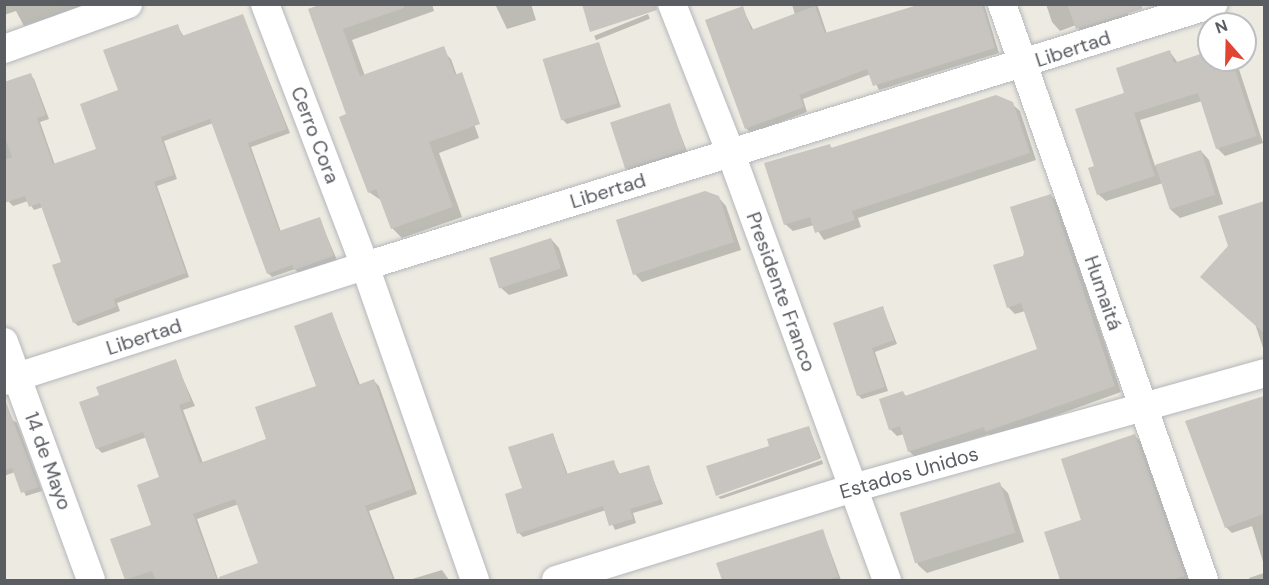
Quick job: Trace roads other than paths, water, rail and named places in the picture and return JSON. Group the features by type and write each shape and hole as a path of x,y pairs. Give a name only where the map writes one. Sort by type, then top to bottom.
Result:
{"street":[{"path":"4,49 128,4"},
{"name":"Cerro Cora","path":"266,4 365,266 475,580"},
{"name":"Presidente Franco","path":"672,4 731,154 887,580"},
{"name":"Humaitá","path":"1002,4 1204,580"},
{"name":"Libertad","path":"11,379 365,266 1213,4"},
{"name":"14 de Mayo","path":"4,342 11,379 91,580"},
{"name":"Estados Unidos","path":"556,580 853,488 1264,373"}]}
